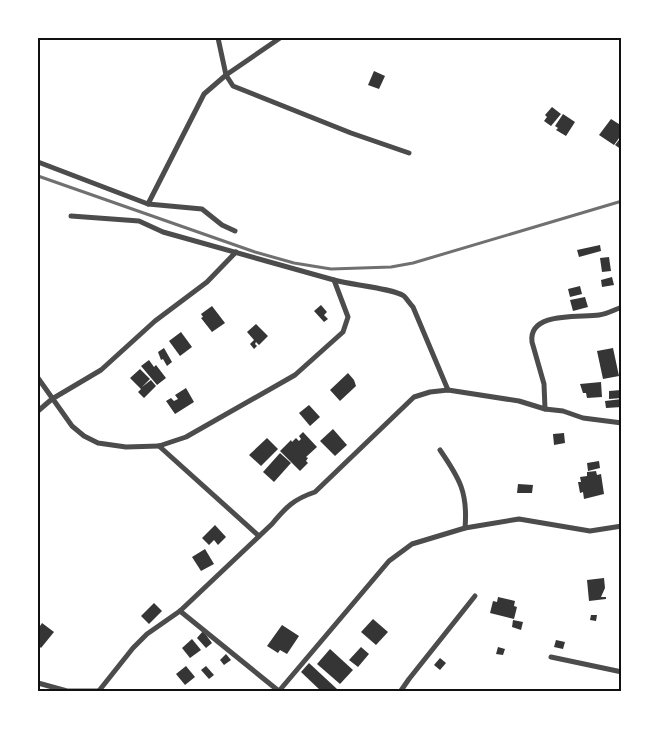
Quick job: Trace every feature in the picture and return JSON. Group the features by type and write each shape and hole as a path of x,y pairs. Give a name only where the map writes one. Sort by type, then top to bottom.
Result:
{"street":[{"path":"218,38 226,75 233,86 351,133 409,153"},
{"path":"148,204 204,94 226,75 280,38"},
{"path":"38,162 148,204 202,209 222,225 235,231"},
{"path":"71,216 139,221 164,232 334,280 379,288 403,296 413,307 448,390"},
{"path":"38,411 52,399 101,370 155,321 207,282 236,252"},
{"path":"38,378 72,426 84,436 98,443 126,447 159,446 186,437 295,375 343,332 348,317 334,280"},
{"path":"544,409 544,384 531,335 534,329 563,316 600,315 621,307"},
{"path":"39,684 67,691 98,691 147,634 180,611 297,498 315,492 414,397 448,390 519,401 583,418 621,423"},
{"path":"159,446 259,536"},
{"path":"440,450 459,477 467,508 465,528"},
{"path":"180,611 280,691 389,561 412,544 465,528 519,519 590,531 621,526"},
{"path":"400,692 475,596"},
{"path":"551,657 621,672"},
{"path":"39,684 43,692"}],"building":[{"path":"374,71 385,76 379,89 368,85"},
{"path":"552,107 561,114 551,126 544,121 547,117 545,115"},
{"path":"563,114 575,122 566,136 556,130 558,128 555,126"},
{"path":"611,119 622,126 619,131 622,134 614,145 599,135"},
{"path":"622,136 622,150 615,145"},
{"path":"600,245 601,251 579,257 577,250"},
{"path":"609,257 611,271 602,272 600,258"},
{"path":"612,277 614,285 602,287 601,280"},
{"path":"580,286 582,294 570,297 568,289"},
{"path":"585,297 588,307 573,311 570,300"},
{"path":"321,305 327,312 324,315 328,319 324,322 314,311"},
{"path":"212,306 225,323 212,332 201,318 203,317 201,314"},
{"path":"256,324 268,336 259,345 256,342 257,346 254,349 250,344 254,340 247,332"},
{"path":"181,332 192,347 180,356 169,341"},
{"path":"164,348 172,362 167,366 163,359 161,360 158,352"},
{"path":"613,348 619,376 603,379 597,351"},
{"path":"149,360 166,378 157,385 141,366"},
{"path":"140,369 150,379 142,387 151,380 156,386 144,398 138,392 141,389 130,378"},
{"path":"348,373 356,386 340,401 330,390"},
{"path":"601,382 602,397 587,398 580,384"},
{"path":"186,388 194,402 175,414 166,401 171,398 174,401 178,399 175,395"},
{"path":"621,390 622,398 609,399 609,391"},
{"path":"622,399 622,407 606,408 605,401"},
{"path":"309,405 320,417 310,426 299,413"},
{"path":"333,429 347,445 335,456 320,441"},
{"path":"303,432 317,447 306,457 308,463 300,471 280,451 291,440 292,442 296,438 299,441 301,439 299,436"},
{"path":"564,433 565,443 554,445 553,434"},
{"path":"267,438 278,449 261,466 249,455"},
{"path":"280,453 291,463 274,482 263,472"},
{"path":"599,461 600,468 588,471 587,463"},
{"path":"596,471 597,475 601,474 604,494 584,499 578,482 581,482 580,477 587,476 587,472"},
{"path":"518,484 533,485 532,493 517,493"},
{"path":"215,525 226,537 218,545 214,540 209,545 202,538"},
{"path":"205,549 214,564 201,571 192,557"},
{"path":"604,578 605,588 601,597 606,597 606,599 589,601 587,580"},
{"path":"498,597 515,601 514,606 517,607 514,619 490,613 493,601 497,602"},
{"path":"154,603 162,611 149,624 141,616"},
{"path":"591,615 597,615 596,621 590,620"},
{"path":"373,619 388,632 376,645 361,632"},
{"path":"513,620 523,622 521,630 512,627"},
{"path":"42,623 54,632 41,648 38,645 38,629"},
{"path":"282,625 299,636 287,654 280,650 278,653 267,646"},
{"path":"203,631 212,643 206,648 197,638"},
{"path":"192,639 201,650 190,658 182,648"},
{"path":"556,640 565,642 563,649 554,647"},
{"path":"361,647 369,654 358,667 349,660"},
{"path":"498,647 505,649 503,655 496,654"},
{"path":"330,649 353,670 340,684 317,664"},
{"path":"226,654 231,660 224,665 220,660"},
{"path":"440,658 446,663 440,670 434,665"},
{"path":"309,663 337,689 335,692 322,692 301,672"},
{"path":"186,666 195,677 185,685 176,674"},
{"path":"206,666 214,675 209,679 201,670"}],"railway":[{"path":"38,176 255,252 294,263 331,269 391,267 413,263 622,201"}]}
